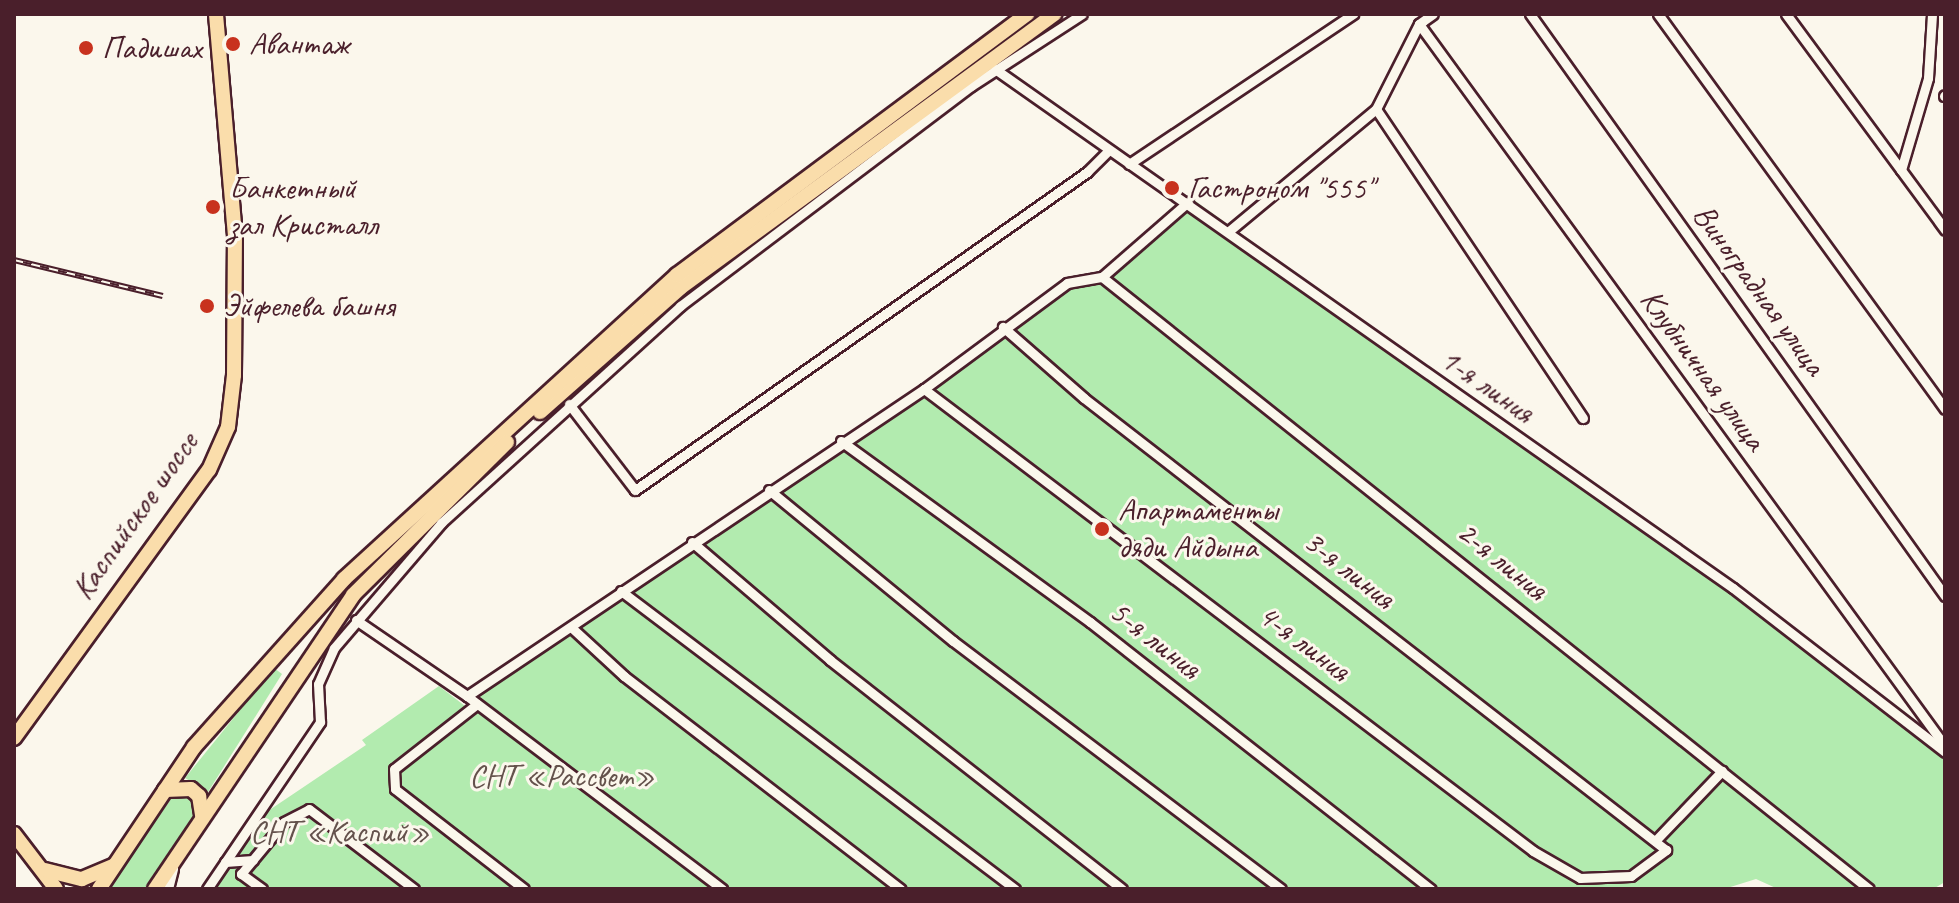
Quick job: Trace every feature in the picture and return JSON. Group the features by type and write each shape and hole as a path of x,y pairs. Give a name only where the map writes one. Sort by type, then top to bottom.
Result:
{"main road":[{"name":"Каспийское шоссе","path":"14,738 209,470 228,427 234,375 235,236 216,14"},
{"path":"99,889 194,747 344,579 677,275 1027,14"},
{"path":"155,889 353,595 509,441 680,288 1055,14"},
{"path":"165,790 191,789 199,796 202,816"},
{"path":"14,834 45,870 56,889"},
{"path":"45,870 82,879 118,862"}],"street":[{"path":"207,889 320,722 320,673 356,620 441,523 680,306 995,69 1082,14"},
{"path":"1129,164 1353,14"},
{"path":"1229,231 1376,109 1419,24 1433,14"},
{"name":"Виноградная улица","path":"1530,14 1945,596"},
{"path":"1658,14 1945,409"},
{"path":"1786,14 1945,230"},
{"path":"1901,170 1928,78 1932,14"},
{"name":"Клубничная улица","path":"1419,24 1945,749"},
{"name":"1-я линия","path":"995,69 1108,151 1229,231 1333,310 1733,588 1945,749"},
{"path":"1376,109 1583,418"},
{"path":"569,404 635,490 1087,172 1108,151"},
{"path":"467,696 572,628 621,591 841,441 924,389 1003,327 1067,283 1102,277 1188,202"},
{"name":"2-я линия","path":"1102,277 1869,889"},
{"name":"3-я линия","path":"1003,327 1084,398 1666,850"},
{"name":"4-я линия","path":"924,389 1533,851 1580,878 1631,876 1666,850"},
{"name":"5-я линия","path":"841,441 1090,622 1431,889"},
{"path":"769,490 941,631 1281,889"},
{"path":"692,542 830,660 1122,889"},
{"path":"621,591 1015,889"},
{"path":"356,620 467,696 722,889"},
{"path":"572,628 624,676 901,889"},
{"path":"477,704 394,769 395,789 524,889"},
{"path":"1655,841 1722,771"},
{"path":"262,889 241,874 284,822 309,809 414,889"},
{"path":"168,889 175,857"},
{"path":"225,862 253,860"}],"green space":[{"path":"1194,200 1847,671 1945,749 1945,882 1933,889 1778,889 1756,879 1724,889 215,889 265,813 366,745 362,740 439,686 465,706 1065,289 1098,282"},
{"path":"274,668 282,674 208,792 185,778"},
{"path":"189,793 199,812 148,889 108,889 173,796"}],"railway":[{"path":"14,260 163,296"}],"place":[{"name":"Авантаж","path":"233,44"},
{"name":"Падишах","path":"86,48"},
{"name":"Гастроном \"555\"","path":"1172,188"},
{"name":"Банкетный зал Кристалл","path":"213,207"},
{"name":"Эйфелева башня","path":"207,306"},
{"name":"Апартаменты дяди Айдына","path":"1102,529"}],"park label":[{"name":"СНТ «Рассвет»","path":"562,776"},
{"name":"СНТ «Каспий»","path":"340,832"}]}
